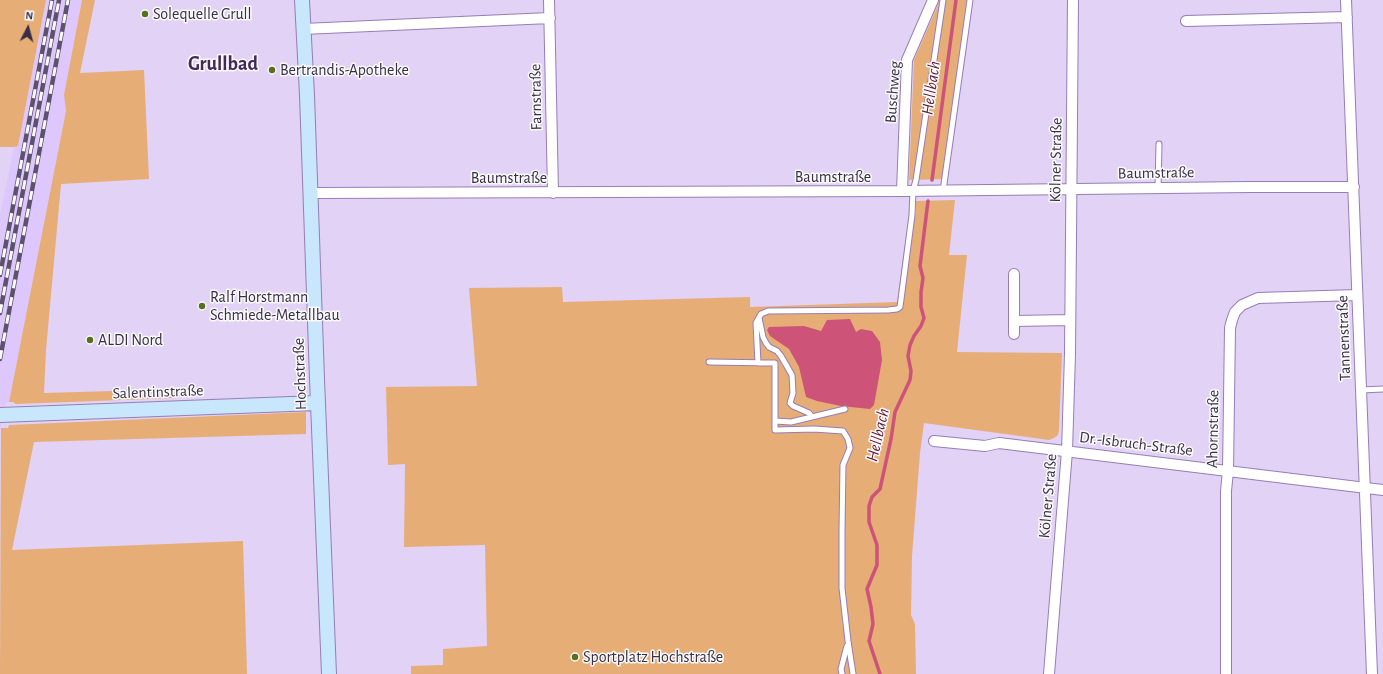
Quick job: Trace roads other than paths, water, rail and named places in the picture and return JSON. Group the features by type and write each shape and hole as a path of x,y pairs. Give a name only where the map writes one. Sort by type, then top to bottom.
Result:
{"street":[{"name":"Hochstraße","path":"302,0 306,57 329,674"},
{"name":"Farnstraße","path":"549,0 553,192"},
{"name":"Buschweg","path":"908,191 907,60 920,34 933,0"},
{"name":"Kölner Straße","path":"1049,674 1067,451 1070,320 1073,0"},
{"name":"Tannenstraße","path":"1346,0 1372,674"},
{"path":"1186,21 1346,16"},
{"path":"303,29 550,18"},
{"name":"Baumstraße","path":"311,193 942,191 1354,187"},
{"path":"1014,274 1014,334"},
{"name":"Ahornstraße","path":"1226,674 1226,491 1228,471 1230,328 1235,312 1242,305 1258,298 1357,294"},
{"path":"1014,321 1070,320"},
{"name":"Salentinstraße","path":"5,414 318,404"},
{"name":"Dr.-Isbruch-Straße","path":"934,441 985,446 999,443 1383,490"}],"lane":[{"path":"758,362 756,323 761,314 768,311 888,310 897,309 900,307 912,215 908,191 916,180 943,0"},
{"path":"942,191 970,0"},
{"path":"1158,188 1159,144"},
{"path":"759,318 766,343 781,356 792,375 793,393 790,402 792,406 809,413 812,417"},
{"path":"709,362 775,363 775,430 814,429 843,431 848,439 850,448 843,465 842,588 853,674"},
{"path":"1361,390 1383,389"},
{"path":"775,421 791,422 845,409"},
{"path":"842,674 841,669 848,641"}],"waterway":[{"name":"Hellbach","path":"932,180 956,0"},
{"name":"Hellbach","path":"880,674 869,641 873,624 867,589 877,565 877,545 869,522 869,506 872,497 880,489 891,439 895,412 910,380 911,371 908,356 910,345 924,318 921,307 923,278 920,266 928,201"}],"railway":[{"path":"0,275 52,0"},
{"path":"0,313 59,0"},
{"path":"0,359 68,0"}],"place":[{"name":"Solequelle Grull","path":"145,14"},
{"name":"Bertrandis-Apotheke","path":"272,70"},
{"name":"Ralf Horstmann Schmiede-Metallbau","path":"202,306"},
{"name":"ALDI Nord","path":"90,340"},
{"name":"Sportplatz Hochstraße","path":"575,657"}],"district":[{"name":"Grullbad","path":"223,64"}]}
